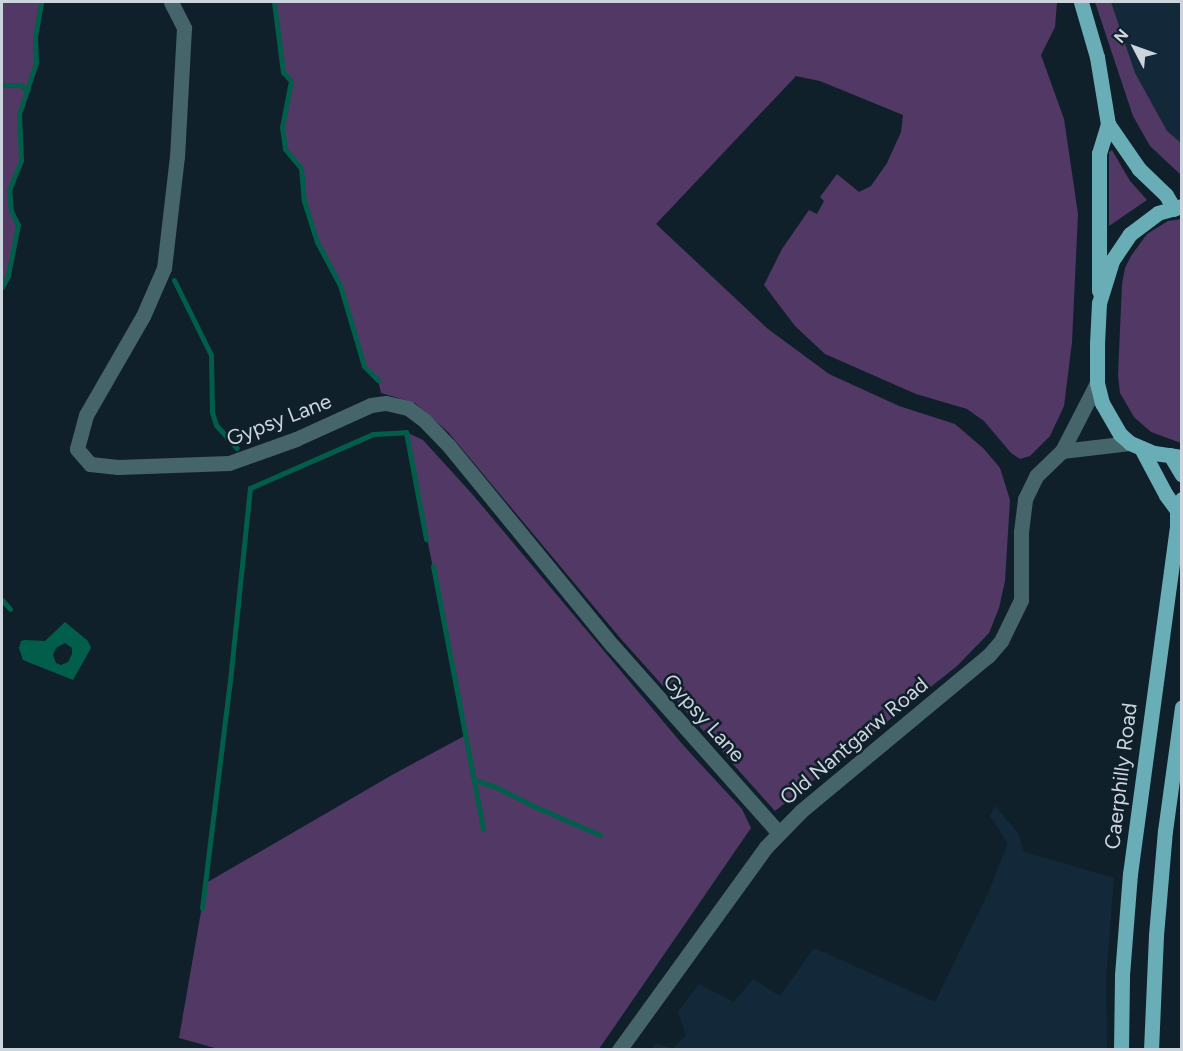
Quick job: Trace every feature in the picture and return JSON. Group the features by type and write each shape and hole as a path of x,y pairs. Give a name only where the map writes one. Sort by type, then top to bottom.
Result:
{"main road":[{"path":"1081,2 1097,57 1108,124 1139,169 1178,207 1158,213 1130,234 1112,261 1099,303"},
{"path":"1099,303 1097,226 1099,153 1108,124"},
{"name":"Caerphilly Road","path":"1099,303 1097,383 1110,422 1135,445 1166,495 1179,504 1130,874 1122,975 1121,1050"},
{"path":"1135,445 1154,453 1176,456 1182,475"},
{"path":"1151,1050 1164,842 1182,707"}],"street":[{"name":"Gypsy Lane","path":"171,2 184,28 177,156 164,268 143,315 86,415 77,449 90,464 118,467 229,463 296,439 371,405 386,403 408,408 424,420 449,446 612,645 779,833"},
{"name":"Old Nantgarw Road","path":"619,1050 740,881 779,833 865,756 988,656 1001,640 1022,600 1021,532 1025,499 1036,476 1062,451 1097,383"},
{"path":"1062,451 1135,445"}],"shaded area":[{"path":"2,2 41,2 35,37 36,63 19,114 21,160 9,190 11,211 18,225 8,275 2,287"},
{"path":"274,2 1057,2 1055,27 1041,55 1064,119 1078,214 1072,342 1064,406 1050,436 1030,456 1020,459 1011,453 984,421 967,409 916,394 825,354 795,326 764,285 782,249 809,210 817,214 824,201 820,197 837,174 859,192 871,186 887,163 901,132 903,115 820,81 796,76 656,224 768,329 829,374 899,406 955,424 984,449 1000,468 1010,500 1005,581 999,608 989,633 957,666 775,811 621,639 448,432 415,403 381,393 378,380 364,366 340,285 317,242 304,201 301,168 285,149 282,127 291,81 283,72"},
{"path":"1095,2 1111,2 1135,73 1167,131 1181,143 1181,175 1150,146 1133,116"},
{"path":"1102,2 1181,2 1181,172 1171,163"},
{"path":"1112,150 1130,181 1147,200 1109,226 1109,152"},
{"path":"1182,219 1181,443 1151,432 1134,417 1120,393 1118,375 1122,284 1125,268 1147,234 1168,221"},
{"path":"406,432 423,440 473,495 683,745 742,809 751,828 599,1049 222,1050 179,1038 206,883 392,775 466,735"},
{"path":"65,622 88,641 91,648 73,680 23,660 19,648 21,641 45,641","holes":["65,643 72,648 68,662 61,665 56,663 53,655 56,648"]},
{"path":"995,806 1018,833 1024,852 1114,878 1106,978 1107,1049 652,1049 655,1044 673,1048 686,1035 678,1012 699,984 734,1002 753,979 780,996 814,948 935,1002 989,891 1008,843 990,816"}],"waterway":[{"path":"2,287 8,275 18,225 11,211 9,190 21,160 19,114 36,63 35,37 41,2"},
{"path":"274,2 283,72 291,81 282,127 285,149 301,168 304,201 317,242 340,285 364,366 378,380"},
{"path":"2,85 20,85 27,90"},
{"path":"174,280 211,355 212,412 216,425 237,448"},
{"path":"202,908 230,681 250,488 373,434 406,432 426,539"},
{"path":"433,566 483,829"},
{"path":"2,600 10,609"},
{"path":"475,780 496,787 600,835"}]}
